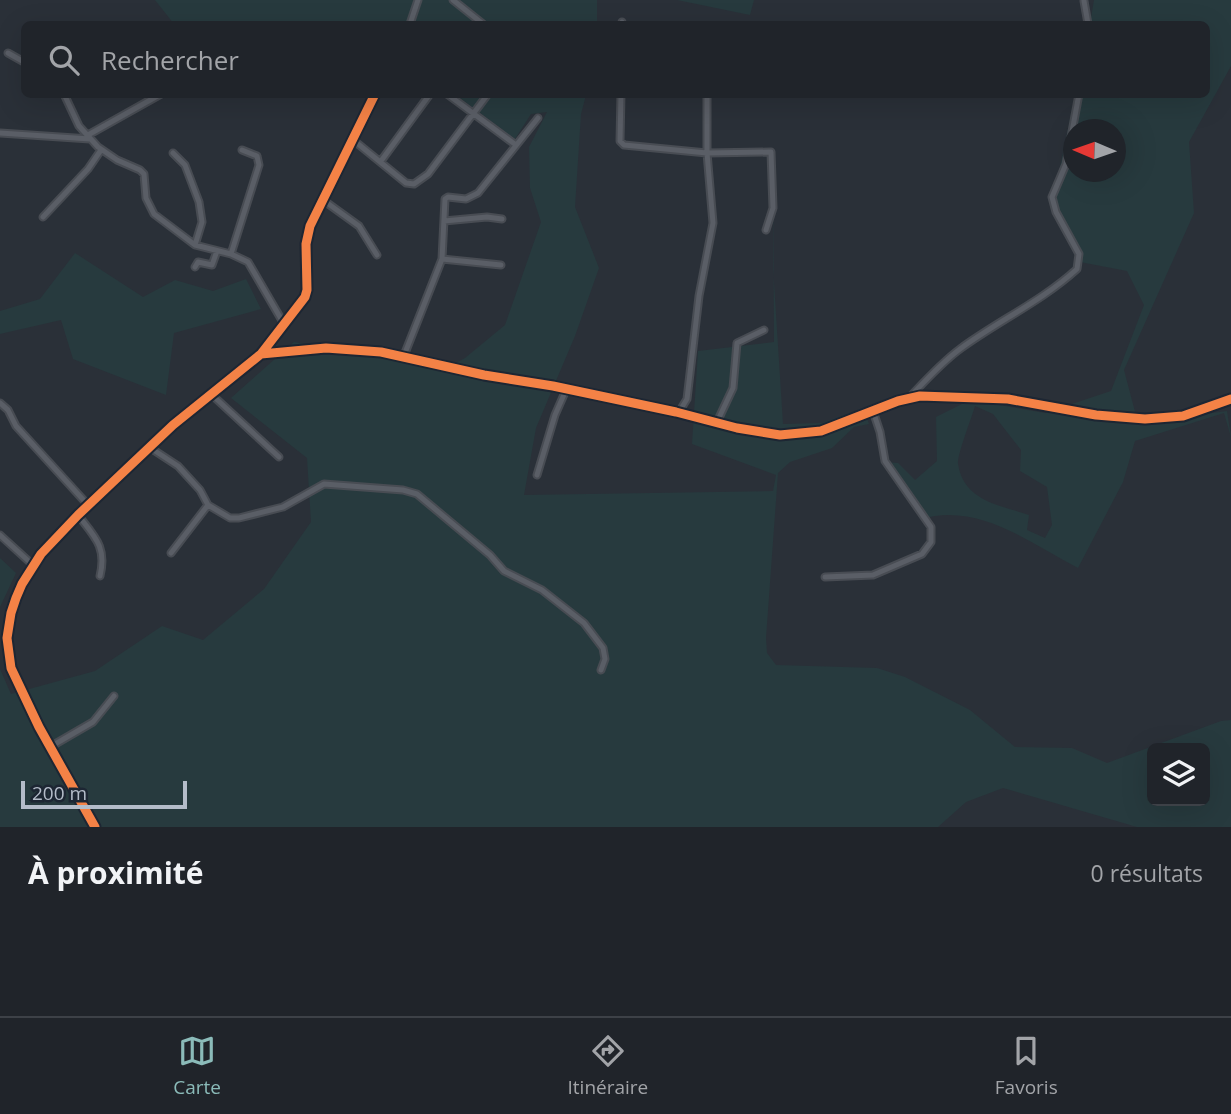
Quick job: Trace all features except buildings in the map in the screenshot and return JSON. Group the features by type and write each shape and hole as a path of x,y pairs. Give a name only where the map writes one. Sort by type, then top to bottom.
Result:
{"street":[{"path":"411,21 418,0"},
{"path":"453,0 479,21"},
{"path":"1084,1 1087,21"},
{"path":"8,53 21,60"},
{"path":"66,98 79,126 101,150 140,170 146,180 146,198 154,214 195,245 232,254 252,266 284,324"},
{"path":"0,134 89,137 153,98"},
{"path":"95,827 18,685 7,653 11,613 22,584 34,566 88,505 149,447 261,354 305,297 307,234 373,98"},
{"path":"381,161 427,98"},
{"path":"452,98 516,145"},
{"path":"352,139 406,183 414,184 423,180 485,98"},
{"path":"621,98 621,144 707,153 771,152 773,208 766,230"},
{"path":"679,412 687,399 699,296 713,223 707,153 707,98"},
{"path":"909,398 939,366 960,349 1035,301 1077,269 1079,254 1056,212 1052,197 1066,164 1078,98"},
{"path":"404,358 442,259 445,199 472,198 538,118"},
{"path":"43,217 88,169 101,150"},
{"path":"232,254 259,165 257,156 242,150"},
{"path":"173,153 185,165 199,202 202,222 195,245"},
{"path":"323,200 359,226 377,255"},
{"path":"444,220 486,217 502,219"},
{"path":"195,267 198,262 212,265 216,251"},
{"path":"442,259 501,265"},
{"path":"716,422 733,387 737,343 764,330"},
{"path":"261,354 343,348 679,412 765,433 790,435 821,431 909,398 1008,398 1096,415 1146,419 1183,416 1231,399"},
{"path":"537,475 555,415 566,390"},
{"path":"211,394 279,457"},
{"path":"0,404 8,410 16,426 88,505"},
{"path":"825,577 873,575 922,554 931,542 931,527 885,461 873,411"},
{"path":"149,447 188,474 208,505 221,514 239,518 282,507 327,484 402,490 417,495 490,555 504,571 542,590 584,623 603,648 605,659 601,670"},
{"path":"171,554 208,505"},
{"path":"78,515 101,548 103,562 100,576"},
{"path":"0,536 34,566"},
{"path":"50,747 93,722 114,696"}],"green space":[{"path":"155,0 597,0 597,21 172,21"},
{"path":"677,0 754,0 750,15"},
{"path":"1094,0 1231,0 1231,66 1189,142 1194,213 1124,370 1138,423 1227,411 1231,437 1224,413 1135,441 1123,482 1078,568 1023,537 984,520 942,515 921,519 885,462 898,463 915,480 937,461 936,417 970,400 1045,413 1111,391 1144,305 1127,271 1080,262 1054,196 1063,153 1063,182 1126,182 1126,119 1070,119 1074,98 1210,98 1210,21 1090,21","holes":["975,406 993,414 1021,450 1020,471 1047,487 1052,525 1045,538 1027,530 1029,515 984,500 975,494 967,486 958,464"]},
{"path":"460,98 585,98 581,114 575,207 599,268 575,336 536,428 524,495 773,491 776,475 692,444 698,351 774,342 774,277 783,424 822,423 863,408 869,424 854,427 832,448 790,462 778,473 766,638 767,653 776,665 877,668 905,677 970,710 1015,747 1072,748 1107,763 1147,748 1147,806 1210,806 1210,743 1161,743 1221,721 1231,720 1231,827 1137,827 1003,788 966,802 938,827 0,827 0,669 11,694 95,671 162,626 203,640 264,589 311,522 307,458 231,398 294,342 445,369 465,358 505,325 541,222 530,188 529,147 547,112 531,114 515,139"},
{"path":"773,172 774,277 773,267"},
{"path":"75,253 143,297 175,280 213,291 246,279 261,309 174,333 166,395 73,359 61,320 0,334 0,311 40,299"},
{"path":"0,558 16,573 0,607"}],"cycle path":[{"path":"95,827 39,727 11,668 7,638 16,598 41,554 78,515 173,425 261,354 305,297 306,244 310,226 373,98"},
{"path":"261,354 326,348 381,352 780,435 821,431 898,401 920,396 1008,399 1096,415 1145,419 1183,416 1231,399"}]}
